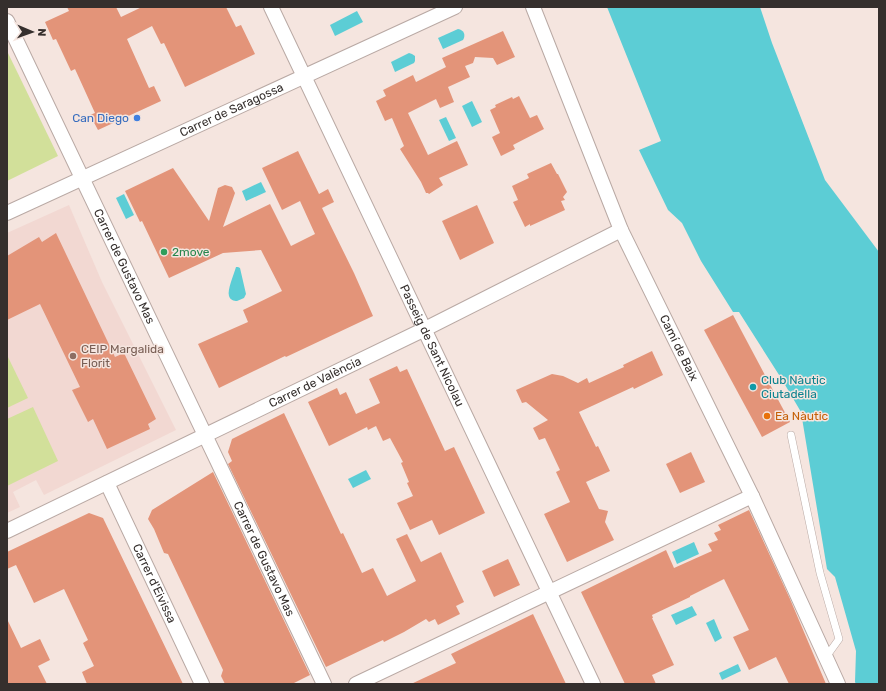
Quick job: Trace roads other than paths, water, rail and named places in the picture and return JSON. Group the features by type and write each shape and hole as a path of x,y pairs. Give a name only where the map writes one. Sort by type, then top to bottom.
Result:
{"street":[{"name":"Passeig de Sant Nicolau","path":"271,7 593,684"},
{"name":"Carrer de Saragossa","path":"7,213 456,7"},
{"name":"Camí de Baix","path":"533,7 621,230 752,496 838,684"},
{"name":"Carrer de Gustavo Mas","path":"7,21 324,684"},
{"name":"Carrer de València","path":"7,531 425,329 621,230"},
{"name":"Carrer d'Eivissa","path":"107,483 202,684"},
{"path":"356,684 752,496"}],"lane":[{"path":"791,435 820,573 840,639 826,656"}],"water":[{"path":"607,7 760,7 772,43 825,180 879,252 879,684 856,684 855,682 856,651 835,577 827,569 801,412 739,312 733,312 701,261 682,223 668,210 639,150 661,141"},
{"path":"357,11 363,22 335,36 330,25"},
{"path":"458,29 462,30 464,33 463,40 443,49 438,38"},
{"path":"409,53 415,56 414,63 395,72 391,62"},
{"path":"472,101 482,122 472,127 462,106"},
{"path":"446,117 456,138 449,141 439,120"},
{"path":"261,182 266,192 246,201 242,191"},
{"path":"124,194 134,215 126,219 116,198"},
{"path":"236,267 240,268 246,294 244,298 237,301 231,299 229,293"},
{"path":"366,470 371,479 353,488 348,479"},
{"path":"694,542 699,554 677,564 672,552"},
{"path":"692,606 697,615 676,625 671,615"},
{"path":"714,619 722,638 715,642 706,623"},
{"path":"738,664 741,671 722,680 719,673"}],"place":[{"name":"Can Diego","path":"137,118"},
{"name":"2move","path":"164,252"},
{"name":"CEIP Margalida Florit","path":"73,356"},
{"name":"Club Nàutic Ciutadella","path":"753,387"},
{"name":"Ea Nàutic","path":"767,416"}]}
